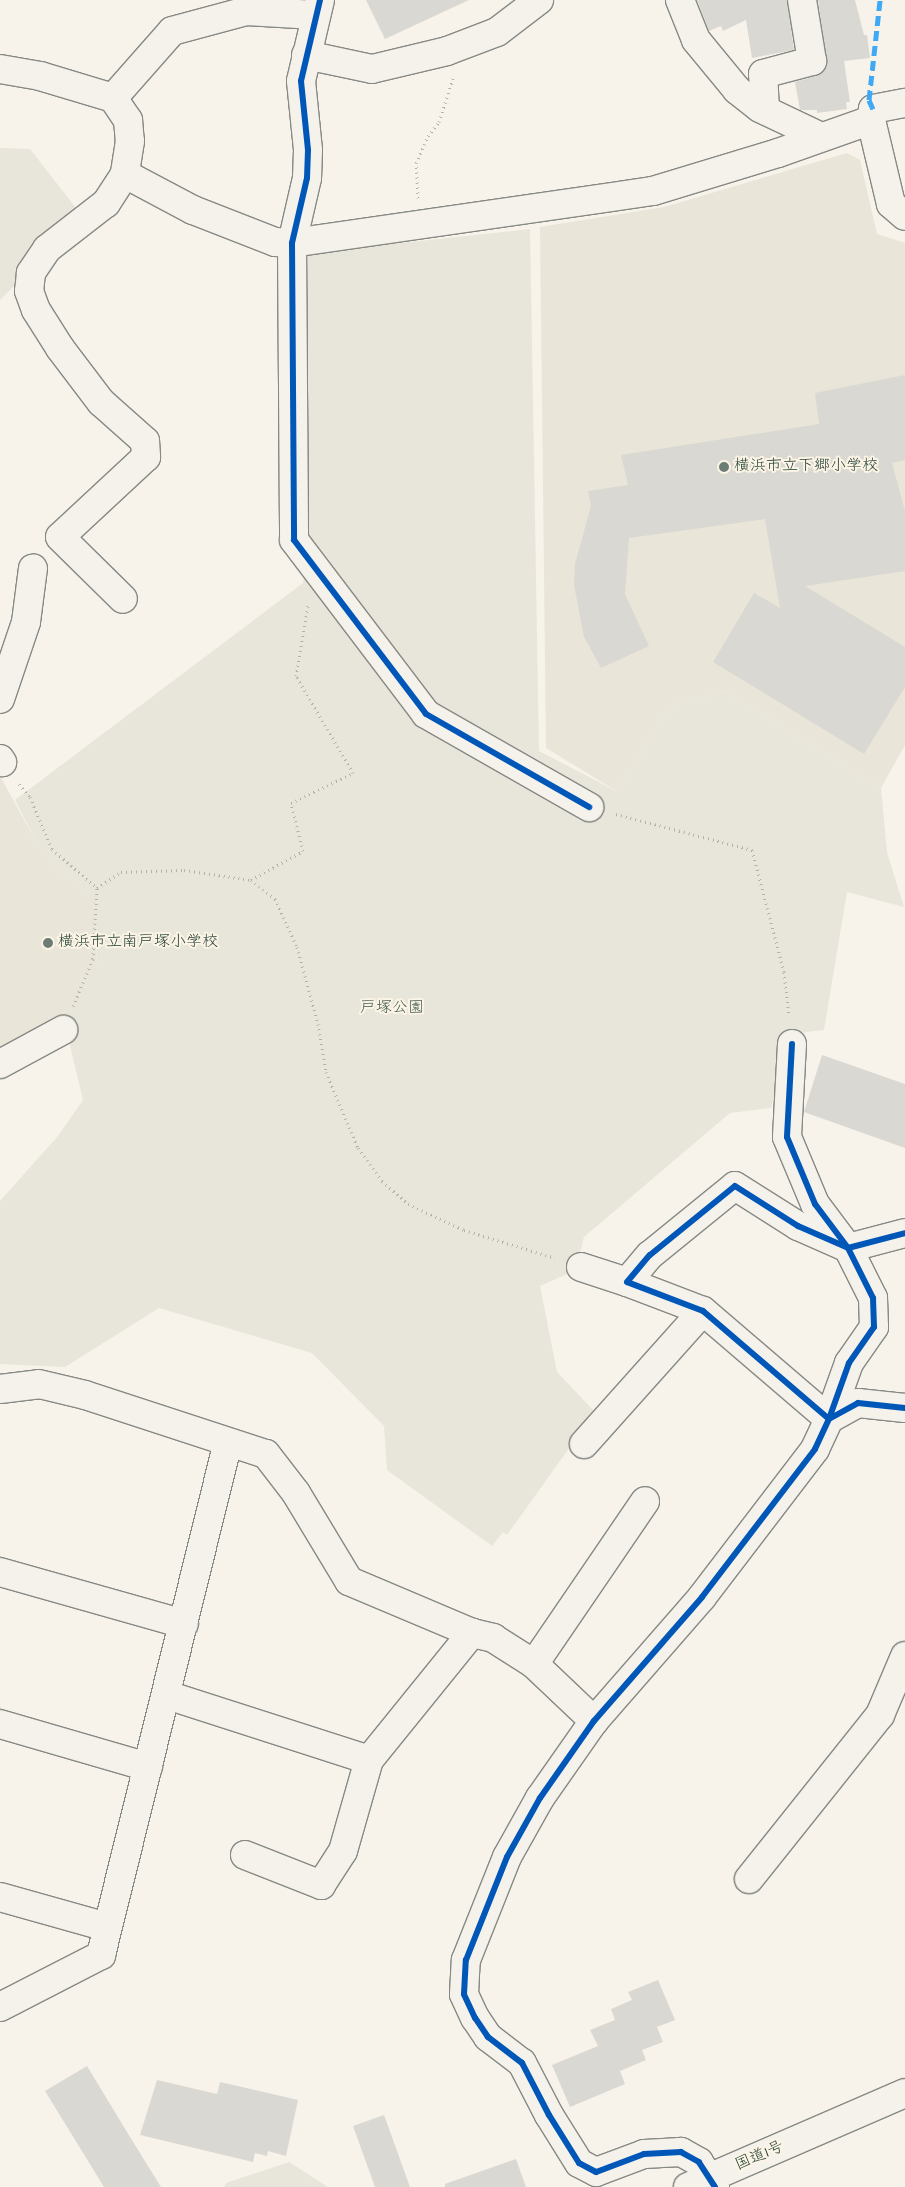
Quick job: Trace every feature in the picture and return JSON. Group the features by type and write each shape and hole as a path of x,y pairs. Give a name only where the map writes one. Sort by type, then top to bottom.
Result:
{"main road":[{"path":"306,55 372,69 447,50 497,32 539,0"},
{"path":"680,0 696,40 737,90 765,110 821,137"},
{"path":"765,110 763,74 812,62 802,0"},
{"path":"113,98 172,31 246,11 317,7 301,81 308,150 306,178 292,243 294,540 426,714 589,807"},
{"path":"0,69 40,76 113,98 128,120 130,141 125,174 106,203 47,248 30,273 29,290 34,304 60,348 100,402 145,441 146,456 47,551 0,699"},
{"path":"905,103 873,109 871,120 891,204 905,216"},
{"path":"125,174 193,210 275,242 292,243 653,191 871,120"},
{"path":"47,551 123,599"},
{"path":"0,1064 63,1030"},
{"path":"705,2184 699,2162 681,2152 644,2154 596,2172 579,2163 548,2114 522,2063 488,2037 464,1994 466,1960 484,1909 507,1857 540,1798 594,1721 702,1597 815,1449 848,1364 874,1327 873,1298 848,1248 815,1204 787,1138 792,1044"},
{"path":"627,1282 650,1255 735,1186 798,1226 848,1248 905,1233"},
{"path":"581,1267 703,1310 828,1419"},
{"path":"584,1444 703,1310"},
{"path":"0,1389 39,1384 85,1395 266,1454 296,1493 349,1581 472,1633 493,1638 534,1664 594,1721"},
{"path":"828,1419 858,1403 905,1408"},
{"path":"0,2007 100,1955 167,1695 228,1442"},
{"path":"534,1664 645,1501"},
{"path":"0,1572 184,1624"},
{"path":"245,1855 321,1885 343,1851 369,1760 472,1633"},
{"path":"749,1879 880,1715 905,1656"},
{"path":"167,1695 369,1760"},
{"path":"0,1724 148,1766"},
{"path":"0,1897 108,1927"},
{"name":"国道1号","path":"705,2184 905,2093"},
{"name":"国道1号","path":"805,2138 905,2110"}],"path":[{"path":"416,188 416,163 428,136 439,122 454,83 447,50"},
{"path":"252,880 303,851 291,802 353,773 296,676 314,567"},
{"path":"1,761 30,797 52,850 97,888"},
{"path":"589,807 752,850 784,972 792,1044"},
{"path":"97,888 120,872 184,870 252,880 274,899 297,947 318,1024 326,1072 358,1148 382,1181 408,1204 464,1230 581,1267"},
{"path":"63,1030 92,959 97,888"}],"shaded area":[{"name":"横浜市立下郷小学校","path":"847,153 860,160 877,234 905,243 905,745 881,788 725,691 669,706 618,792 546,748 540,227 664,207"},
{"name":"横浜市立南戸塚小学校","path":"0,776 38,845 57,869 86,891 96,914 97,971 65,1024 0,1053"}],"green space":[{"path":"0,148 30,149 83,217 0,300"},
{"name":"戸塚公園","path":"530,229 539,751 618,792 669,706 725,691 881,788 887,852 904,907 847,892 824,1030 790,1034 771,1108 730,1113 584,1237 576,1270 540,1286 557,1372 595,1412 507,1535 503,1532 492,1546 387,1470 384,1426 312,1353 159,1308 65,1367 0,1364 0,1201 58,1136 83,1100 65,1024 97,965 96,914 86,891 57,869 38,845 15,800 303,583 309,526 300,254"},
{"path":"289,2162 328,2187 224,2187 226,2183"}],"building":[{"path":"366,0 469,0 385,39"},
{"path":"697,0 787,0 794,50 752,58 746,20 723,31 721,26 709,31"},
{"path":"818,0 855,0 864,35 867,35 870,58 844,61 850,102 846,102 847,109 817,113 817,110 800,110 795,82 816,76 827,66"},
{"path":"905,375 905,460 892,463 905,511 905,571 805,586 905,647 905,687 864,754 713,662 754,593 780,608 765,519 629,538 625,594 649,646 601,668 584,637 574,585 575,564 591,506 588,491 628,485 621,455 819,424 815,393"},
{"path":"822,1055 905,1084 905,1148 804,1112"},
{"path":"658,1980 675,2020 657,2027 663,2042 642,2050 646,2060 620,2071 625,2084 570,2107 552,2065 598,2046 590,2030 615,2020 611,2009 632,2000 628,1992"},
{"path":"87,2066 161,2187 104,2187 45,2091"},
{"path":"157,2080 217,2094 220,2082 298,2100 286,2156 268,2151 267,2156 255,2153 253,2162 140,2135"},
{"path":"384,2115 410,2187 375,2187 353,2126"},
{"path":"516,2159 526,2187 445,2187 445,2184"}],"marked path":[{"path":"873,109 869,100 880,0"}],"cycle path":[{"path":"320,0 301,81 308,150 307,178 292,243 294,540 426,714 589,807"},
{"path":"792,1044 787,1137 815,1204 848,1248 873,1298 874,1327 849,1363 829,1419 703,1311 627,1282 650,1255 735,1186 798,1226 848,1248 905,1233"},
{"path":"715,2187 699,2162 681,2152 644,2154 596,2172 579,2163 549,2115 522,2063 488,2037 475,2018 464,1994 466,1960 507,1857 540,1798 594,1721 702,1597 815,1449 829,1419 858,1403 905,1408"}],"place":[{"name":"横浜市立下郷小学校","path":"724,467"},
{"name":"横浜市立南戸塚小学校","path":"48,943"}]}
